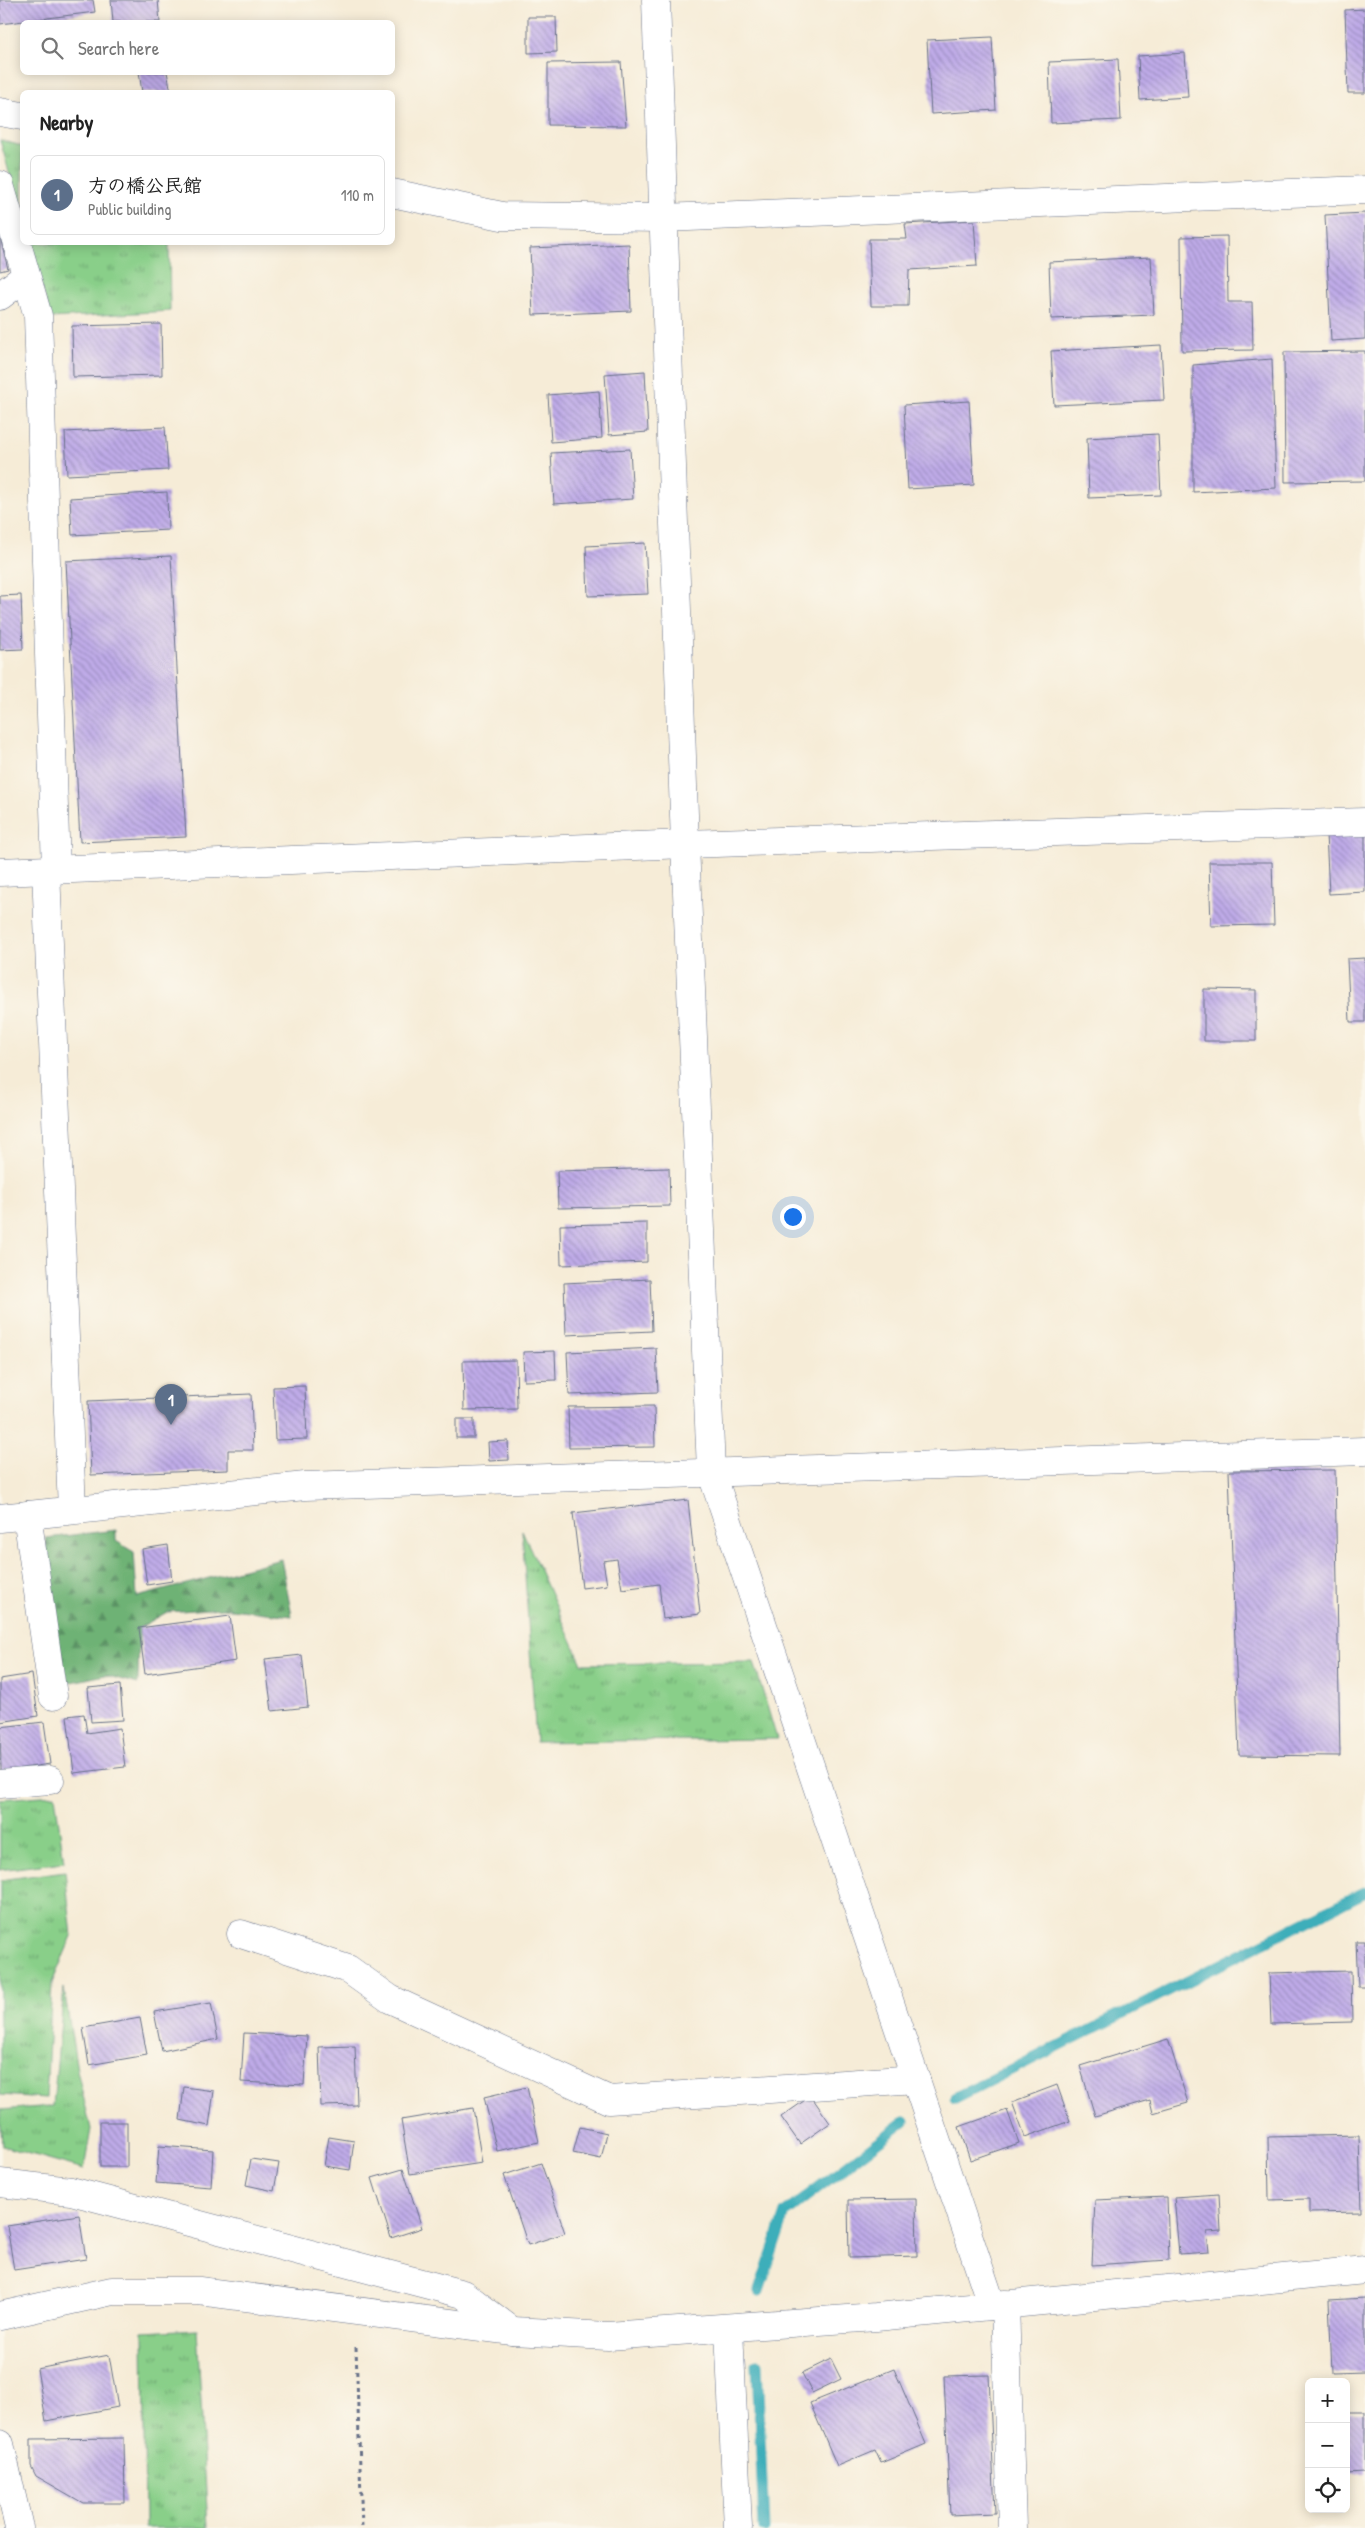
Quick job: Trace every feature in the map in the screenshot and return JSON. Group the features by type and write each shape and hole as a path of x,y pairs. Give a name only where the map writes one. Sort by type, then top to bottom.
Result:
{"street":[{"path":"656,0 685,844 711,1471 916,2079 999,2305 1012,2528"},
{"path":"0,112 20,116"},
{"path":"0,185 38,316 51,869 72,1510"},
{"path":"395,194 502,216 664,218 1365,190"},
{"path":"0,296 26,276"},
{"path":"0,872 685,844 1365,822"},
{"path":"0,1518 305,1486 711,1471 1365,1451"},
{"path":"26,1515 53,1696"},
{"path":"0,1784 50,1780"},
{"path":"241,1934 348,1969 390,1999 609,2100 916,2079"},
{"path":"0,2182 71,2191 463,2294 513,2331"},
{"path":"0,2316 112,2291 199,2291 513,2331 608,2336 730,2328 999,2305 1365,2270"},
{"path":"730,2328 738,2528"},
{"path":"0,2444 19,2528"}],"path":[{"path":"355,2311 362,2528"}],"green space":[{"path":"0,140 20,145 20,211"},
{"path":"30,245 169,245 170,311 51,318"},
{"path":"116,1530 116,1541 134,1552 137,1597 281,1559 292,1616 222,1608 167,1612 139,1628 138,1684 105,1675 63,1684 45,1575 46,1538"},
{"path":"522,1530 582,1664 754,1662 777,1739 536,1742"},
{"path":"55,1795 64,1862 0,1870 0,1799"},
{"path":"65,1871 72,1936 52,1983 46,2098 0,2095 0,1880"},
{"path":"64,1988 77,2070 91,2129 84,2169 2,2146 0,2110 53,2106"},
{"path":"197,2329 208,2528 145,2528 143,2332"}],"building":[{"path":"0,0 93,0 95,12 0,24"},
{"path":"111,0 158,0 160,20 113,20"},
{"path":"1365,9 1365,93 1348,93 1345,10"},
{"path":"528,17 556,17 557,52 528,53"},
{"path":"992,37 996,110 931,114 927,40"},
{"path":"1185,53 1188,97 1140,100 1138,56"},
{"path":"1118,59 1121,120 1051,123 1049,62"},
{"path":"621,62 626,126 548,125 548,63"},
{"path":"139,75 168,75 171,90 142,90"},
{"path":"1365,213 1365,339 1331,341 1325,215"},
{"path":"974,220 977,266 909,270 908,306 871,306 869,239 907,239 905,224"},
{"path":"1227,236 1228,302 1252,302 1253,350 1182,351 1181,237"},
{"path":"0,237 8,269 0,271"},
{"path":"629,244 631,311 533,315 530,248"},
{"path":"1151,257 1154,315 1051,319 1049,262"},
{"path":"161,324 162,375 73,377 72,326"},
{"path":"1161,345 1164,400 1054,405 1051,351"},
{"path":"1365,351 1365,481 1285,482 1284,352"},
{"path":"1272,359 1276,488 1193,492 1193,365"},
{"path":"645,371 648,432 609,435 605,374"},
{"path":"599,391 602,438 551,442 548,395"},
{"path":"969,401 974,485 908,489 904,405"},
{"path":"165,427 168,470 67,475 65,432"},
{"path":"1158,434 1161,495 1089,498 1087,438"},
{"path":"630,449 633,499 554,504 551,453"},
{"path":"167,492 168,530 72,535 70,498"},
{"path":"645,543 648,594 588,596 586,546"},
{"path":"171,556 186,837 80,842 66,561"},
{"path":"21,595 23,649 0,650 0,596"},
{"path":"1365,832 1365,892 1329,894 1326,834"},
{"path":"1209,862 1272,862 1274,925 1211,926"},
{"path":"1365,958 1365,1022 1350,1022 1347,959"},
{"path":"1204,989 1256,990 1256,1041 1204,1041"},
{"path":"669,1168 670,1206 558,1208 557,1171"},
{"path":"647,1223 647,1262 561,1265 560,1225"},
{"path":"650,1279 652,1331 566,1335 564,1283"},
{"path":"656,1348 658,1392 569,1395 567,1352"},
{"path":"555,1351 556,1380 524,1381 523,1352"},
{"path":"516,1360 517,1409 464,1410 463,1361"},
{"path":"305,1386 307,1439 275,1440 273,1387"},
{"path":"251,1394 253,1450 228,1450 228,1470 91,1475 88,1401"},
{"path":"654,1406 655,1447 569,1448 568,1407"},
{"path":"456,1419 474,1419 474,1438 456,1438"},
{"path":"508,1441 509,1460 489,1461 488,1442"},
{"path":"1335,1470 1340,1756 1239,1755 1229,1471"},
{"path":"688,1500 700,1614 663,1619 659,1584 622,1589 617,1559 603,1561 607,1585 582,1588 573,1513"},
{"path":"168,1545 172,1581 147,1585 142,1549"},
{"path":"230,1616 236,1661 145,1674 139,1628"},
{"path":"302,1655 308,1707 272,1711 265,1659"},
{"path":"32,1674 38,1716 0,1722 0,1679"},
{"path":"120,1685 123,1720 91,1722 88,1688"},
{"path":"84,1714 87,1733 120,1728 125,1767 74,1773 67,1716"},
{"path":"44,1722 50,1764 1,1771 0,1727"},
{"path":"1356,1941 1365,1941 1365,1987 1358,1987"},
{"path":"1351,1971 1352,2022 1271,2024 1269,1973"},
{"path":"211,2003 218,2039 162,2051 154,2012"},
{"path":"140,2018 147,2055 89,2065 83,2028"},
{"path":"244,2033 307,2036 304,2085 241,2082"},
{"path":"1168,2039 1188,2103 1153,2113 1150,2100 1095,2116 1080,2066"},
{"path":"355,2046 357,2105 321,2106 319,2047"},
{"path":"1057,2085 1070,2121 1025,2137 1012,2102"},
{"path":"184,2087 214,2091 209,2126 180,2120"},
{"path":"527,2087 539,2142 497,2151 484,2097"},
{"path":"811,2096 830,2123 800,2144 781,2117"},
{"path":"473,2108 482,2163 410,2174 401,2120"},
{"path":"1007,2110 1019,2143 970,2160 959,2127"},
{"path":"100,2122 127,2122 127,2167 100,2167"},
{"path":"580,2127 607,2133 601,2159 573,2153"},
{"path":"1359,2135 1361,2212 1309,2213 1309,2199 1269,2200 1268,2137"},
{"path":"329,2137 354,2141 350,2170 324,2166"},
{"path":"159,2146 213,2150 211,2187 156,2183"},
{"path":"251,2159 279,2163 274,2191 246,2185"},
{"path":"541,2163 565,2233 528,2245 504,2175"},
{"path":"403,2169 422,2228 391,2238 372,2178"},
{"path":"1219,2194 1221,2231 1207,2232 1209,2252 1179,2254 1174,2197"},
{"path":"1167,2197 1169,2260 1092,2265 1095,2200"},
{"path":"916,2199 917,2256 849,2258 848,2200"},
{"path":"79,2215 86,2259 14,2270 7,2226"},
{"path":"1365,2298 1365,2372 1332,2373 1329,2300"},
{"path":"109,2355 118,2407 46,2421 37,2369"},
{"path":"831,2359 841,2379 812,2393 802,2373"},
{"path":"894,2369 926,2444 881,2463 875,2450 837,2466 810,2403"},
{"path":"989,2375 995,2513 950,2515 944,2376"},
{"path":"1350,2412 1365,2412 1365,2473 1350,2474"},
{"path":"124,2438 125,2503 83,2503 36,2476 31,2466 31,2439"}],"waterway":[{"path":"955,2098 1365,1892"},
{"path":"759,2291 785,2213 904,2122"},
{"path":"757,2364 764,2528"}],"place":[{"name":"方の橋公民館","path":"171,1425"}]}
